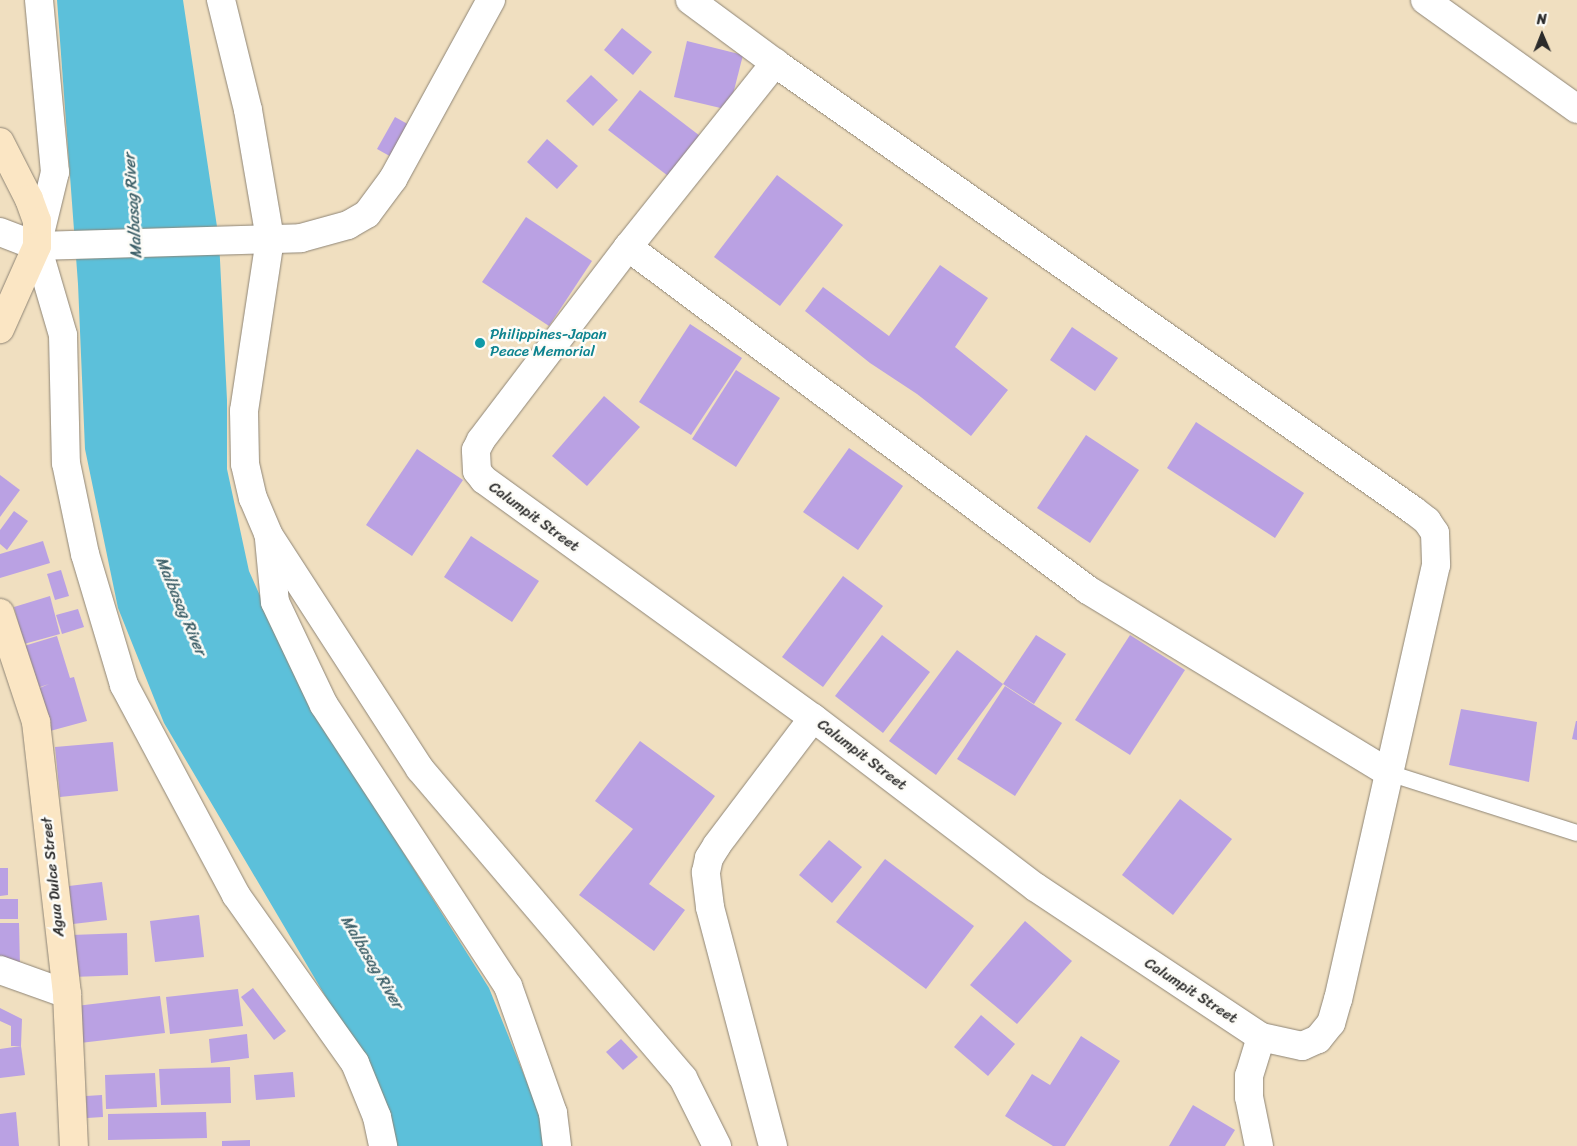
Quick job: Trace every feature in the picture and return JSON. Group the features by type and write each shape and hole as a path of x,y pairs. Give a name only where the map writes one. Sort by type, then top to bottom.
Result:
{"main road":[{"path":"0,142 29,199 36,221 37,246 0,329"},
{"name":"Agua Dulce Street","path":"0,613 36,722 66,994 74,1146"}],"street":[{"path":"39,0 55,172 37,246 63,335 66,463 85,554 124,685 236,894 355,1063 377,1116 383,1146"},
{"path":"221,0 248,110 270,240 244,411 245,464 253,498 268,534 420,768 683,1078 717,1146"},
{"path":"0,232 37,246 270,240 326,233 367,214 393,179 491,0"},
{"path":"690,0 775,63 1427,521 1435,532 1436,565 1331,1023 1318,1039 1302,1046 1261,1037 1249,1076 1249,1097 1260,1146"},
{"path":"1425,0 1577,109"},
{"path":"775,63 628,247 1088,590 1389,773"},
{"name":"Calumpit Street","path":"628,247 481,440 475,460 484,480 813,718 1035,887 1261,1037"},
{"path":"268,534 275,602 324,705 508,986 553,1114 557,1146"},
{"path":"773,1146 710,907 706,872 709,858 717,845 813,718"},
{"path":"0,970 66,994"}],"lane":[{"path":"1389,773 1577,833"}],"water":[{"name":"Malbasag River","path":"57,0 183,0 219,240 227,400 227,469 249,571 304,695 489,988 541,1117 544,1146 391,1146 379,1087 164,723 118,608 85,449 78,284"}],"building":[{"path":"622,28 652,52 633,75 604,50"},
{"path":"687,41 743,55 729,110 674,97"},
{"path":"591,75 618,100 593,126 566,101"},
{"path":"640,90 704,139 672,179 608,130"},
{"path":"395,117 413,127 395,159 377,149"},
{"path":"547,139 578,166 557,189 527,162"},
{"path":"777,175 843,225 780,306 714,257"},
{"path":"526,217 592,261 549,326 482,282"},
{"path":"940,265 988,298 955,347 1008,390 971,436 917,394 870,363 805,311 823,287 889,336"},
{"path":"690,324 742,358 691,435 639,402"},
{"path":"1072,327 1118,358 1095,391 1050,360"},
{"path":"736,370 780,398 736,467 692,439"},
{"path":"604,396 640,427 587,486 552,456"},
{"path":"1196,422 1304,493 1275,538 1167,468"},
{"path":"1086,435 1139,470 1090,543 1037,508"},
{"path":"849,448 903,486 858,550 803,512"},
{"path":"417,449 463,480 412,556 366,525"},
{"path":"0,475 20,490 0,517"},
{"path":"14,511 28,521 7,550 0,544 0,530"},
{"path":"471,536 539,581 512,622 444,577"},
{"path":"43,541 50,563 0,578 0,554"},
{"path":"61,570 69,596 55,600 47,574"},
{"path":"843,576 883,606 823,687 782,657"},
{"path":"50,596 60,634 24,644 14,607"},
{"path":"78,609 84,627 62,634 56,615"},
{"path":"882,635 930,672 883,733 835,696"},
{"path":"1036,635 1066,654 1034,704 1003,684"},
{"path":"1130,635 1185,670 1130,755 1075,720"},
{"path":"57,636 70,678 74,677 87,721 50,731 37,689 49,684 37,688 24,646"},
{"path":"957,650 1003,684 936,775 889,741"},
{"path":"1005,686 1062,723 1015,796 957,759"},
{"path":"1461,709 1537,722 1529,782 1449,765"},
{"path":"1577,721 1577,740 1572,739"},
{"path":"640,741 715,796 649,884 685,910 654,951 579,895 633,829 595,801"},
{"path":"113,742 118,791 60,797 55,747"},
{"path":"1180,799 1232,839 1173,915 1122,875"},
{"path":"829,840 862,867 832,903 799,875"},
{"path":"885,859 974,926 926,989 836,922"},
{"path":"0,868 8,868 8,895 0,896"},
{"path":"102,882 107,920 73,924 69,886"},
{"path":"0,899 18,899 18,919 0,919"},
{"path":"199,915 204,957 155,962 150,921"},
{"path":"1025,921 1072,961 1017,1024 970,985"},
{"path":"0,923 19,923 20,967 0,968"},
{"path":"127,933 128,975 72,977 71,935"},
{"path":"253,988 286,1031 274,1040 241,997"},
{"path":"238,989 243,1026 170,1034 166,997"},
{"path":"160,996 165,1033 80,1043 76,1006"},
{"path":"0,1008 22,1019 21,1046 11,1046 11,1026 0,1021"},
{"path":"981,1015 1015,1044 988,1076 954,1047"},
{"path":"247,1034 249,1058 211,1063 209,1039"},
{"path":"1081,1036 1120,1061 1065,1146 1053,1146 1005,1116 1032,1074 1050,1085"},
{"path":"621,1039 638,1057 623,1070 606,1052"},
{"path":"21,1046 25,1075 0,1078 0,1049"},
{"path":"230,1067 231,1103 161,1105 159,1069"},
{"path":"293,1072 295,1097 256,1100 254,1075"},
{"path":"155,1073 157,1107 106,1109 105,1075"},
{"path":"102,1095 103,1117 87,1118 86,1096"},
{"path":"1193,1105 1235,1130 1225,1146 1169,1146"},
{"path":"16,1112 19,1146 0,1146 0,1114"},
{"path":"206,1112 207,1138 108,1140 108,1114"},
{"path":"250,1140 250,1146 222,1146 222,1141"}],"place":[{"name":"Philippines-Japan Peace Memorial","path":"480,343"}]}
